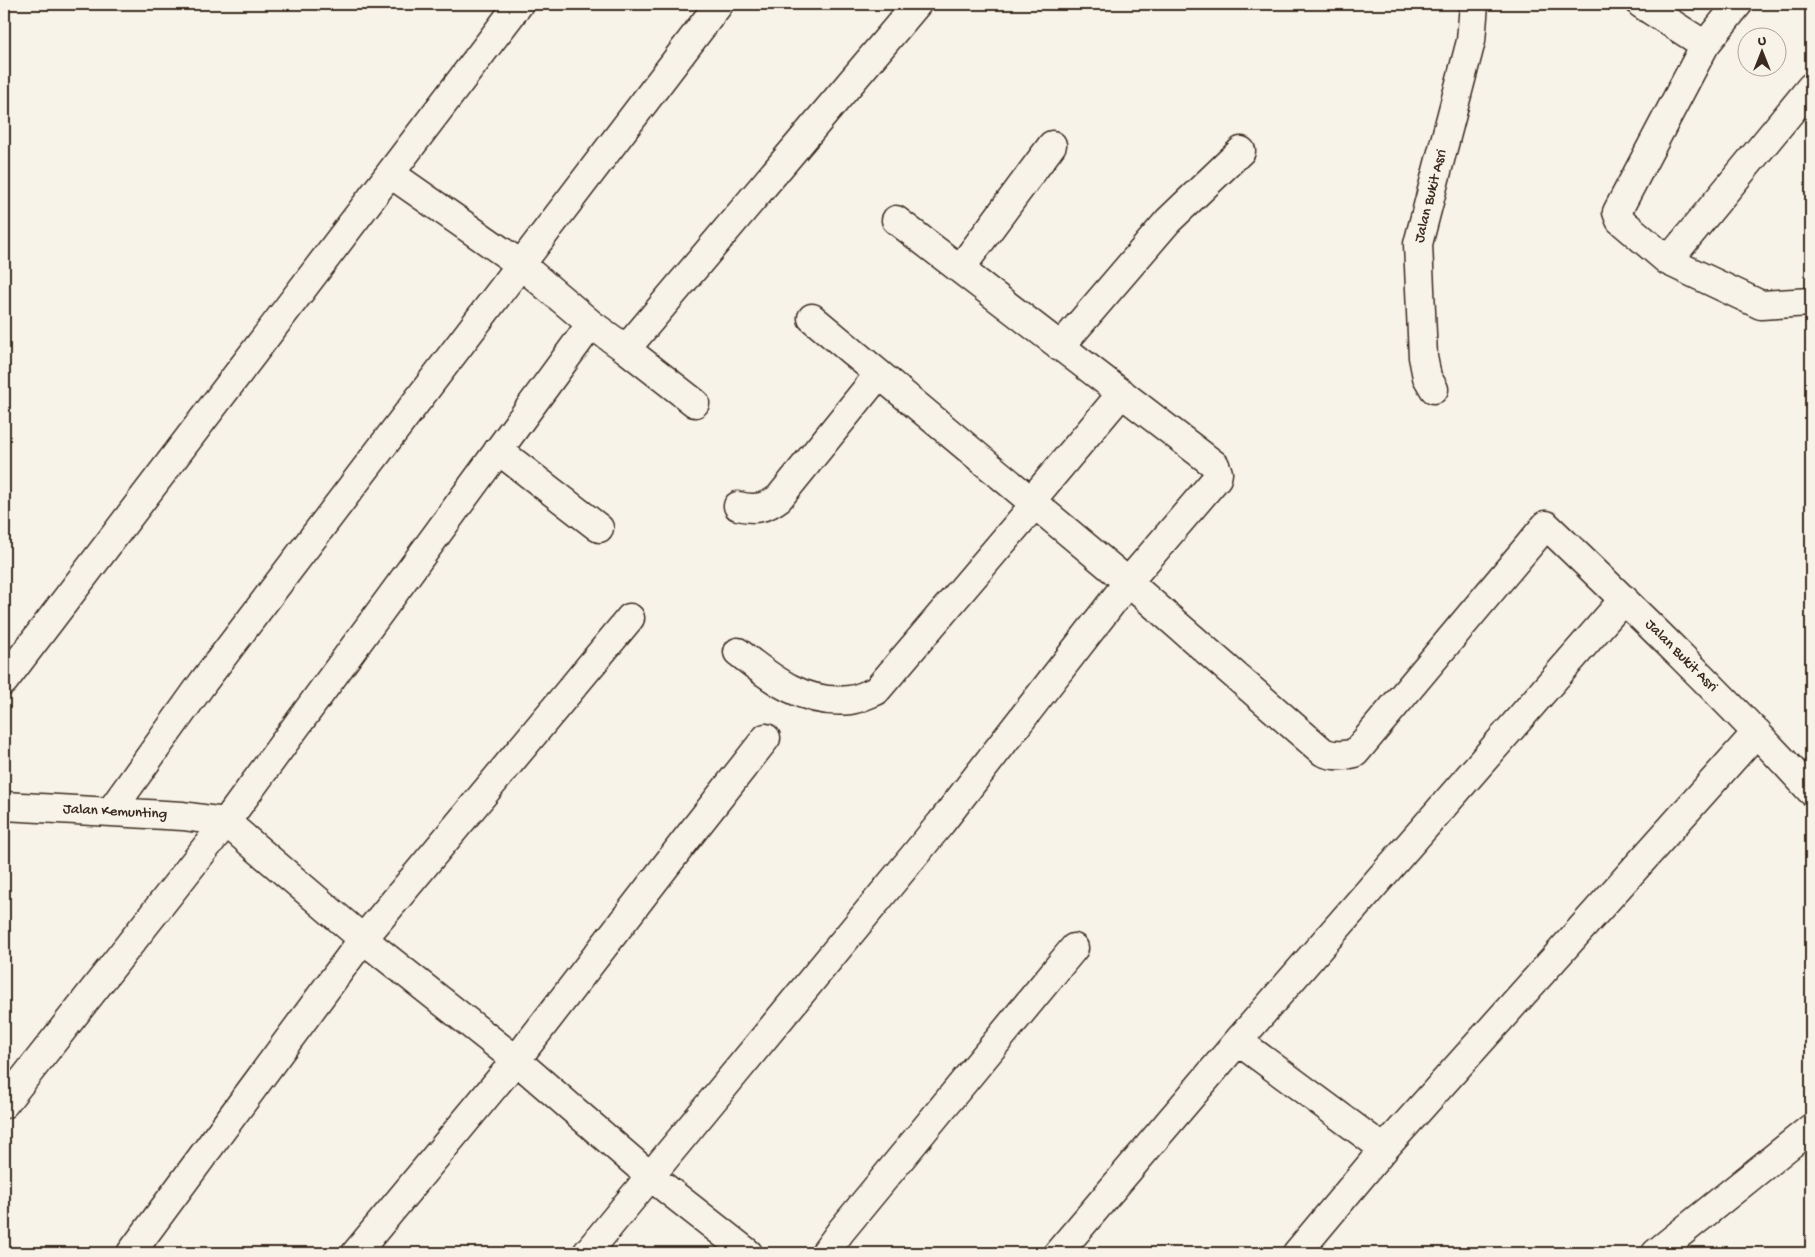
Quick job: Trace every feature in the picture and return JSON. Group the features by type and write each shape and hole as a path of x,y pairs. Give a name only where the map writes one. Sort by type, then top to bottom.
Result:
{"street":[{"path":"4,681 519,4"},
{"path":"111,811 204,681 719,4"},
{"path":"626,348 917,4"},
{"name":"Jalan Bukit Asri","path":"1434,389 1427,377 1423,357 1418,244 1471,41 1474,4"},
{"path":"1642,4 1705,45"},
{"path":"1738,4 1705,45 1617,212 1620,220 1668,261 1761,305 1811,302"},
{"path":"1668,261 1811,87"},
{"path":"960,269 1052,145"},
{"path":"1060,347 1168,221 1241,151"},
{"path":"391,174 520,264 591,324 626,348 695,403"},
{"path":"587,1253 941,823 1128,582 1215,482 1218,473 1214,465 896,220"},
{"path":"812,318 1128,582"},
{"path":"4,1104 226,822 591,324"},
{"path":"738,506 763,508 780,498 879,374"},
{"path":"738,652 772,680 804,695 830,700 852,700 876,691 1122,393"},
{"path":"498,450 599,528"},
{"name":"Jalan Bukit Asri","path":"1128,582 1323,752 1346,755 1355,752 1546,525 1757,732 1811,791"},
{"path":"1058,1253 1238,1041 1624,600"},
{"path":"131,1253 363,939 630,618"},
{"path":"1297,1253 1384,1149 1757,732"},
{"path":"356,1253 516,1060 766,738"},
{"name":"Jalan Kemunting","path":"4,806 183,816 226,822"},
{"path":"226,822 363,939 516,1060 650,1176 748,1253"},
{"path":"824,1253 1074,948"},
{"path":"1238,1041 1384,1149"},
{"path":"1656,1253 1811,1128"}]}
